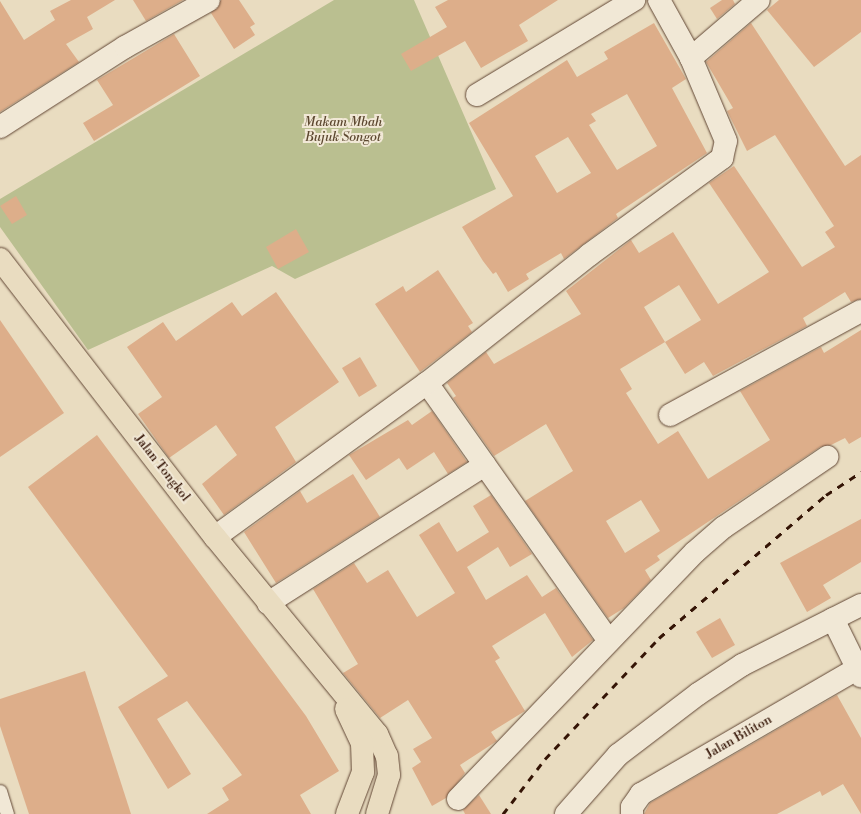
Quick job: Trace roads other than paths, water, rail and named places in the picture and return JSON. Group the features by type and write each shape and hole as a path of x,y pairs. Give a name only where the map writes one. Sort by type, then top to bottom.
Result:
{"highway":[{"name":"Jalan Tongkol","path":"0,259 215,537 268,603 329,673"},
{"path":"329,673 362,743 363,772 347,814"},
{"path":"329,673 377,734 387,756 389,775 377,814"}],"street":[{"path":"0,127 125,47 209,0"},
{"path":"477,95 634,0"},
{"path":"215,537 427,383 589,255 722,158 726,141 691,58 659,0"},
{"path":"691,58 759,0"},
{"path":"670,415 861,311"},
{"path":"427,383 608,640"},
{"path":"458,799 608,640 724,527 827,457"},
{"path":"268,603 485,465"},
{"path":"566,814 618,755 658,723 742,666 861,605"},
{"path":"833,619 859,673"},
{"name":"Jalan Biliton","path":"632,814 632,807 641,794 859,673"}],"lane":[{"path":"0,791 7,814"}],"railway":[{"path":"503,814 545,759 659,638 826,495 861,472"}],"park label":[{"name":"Makam Mbah Bujuk Songot","path":"343,130"}]}
